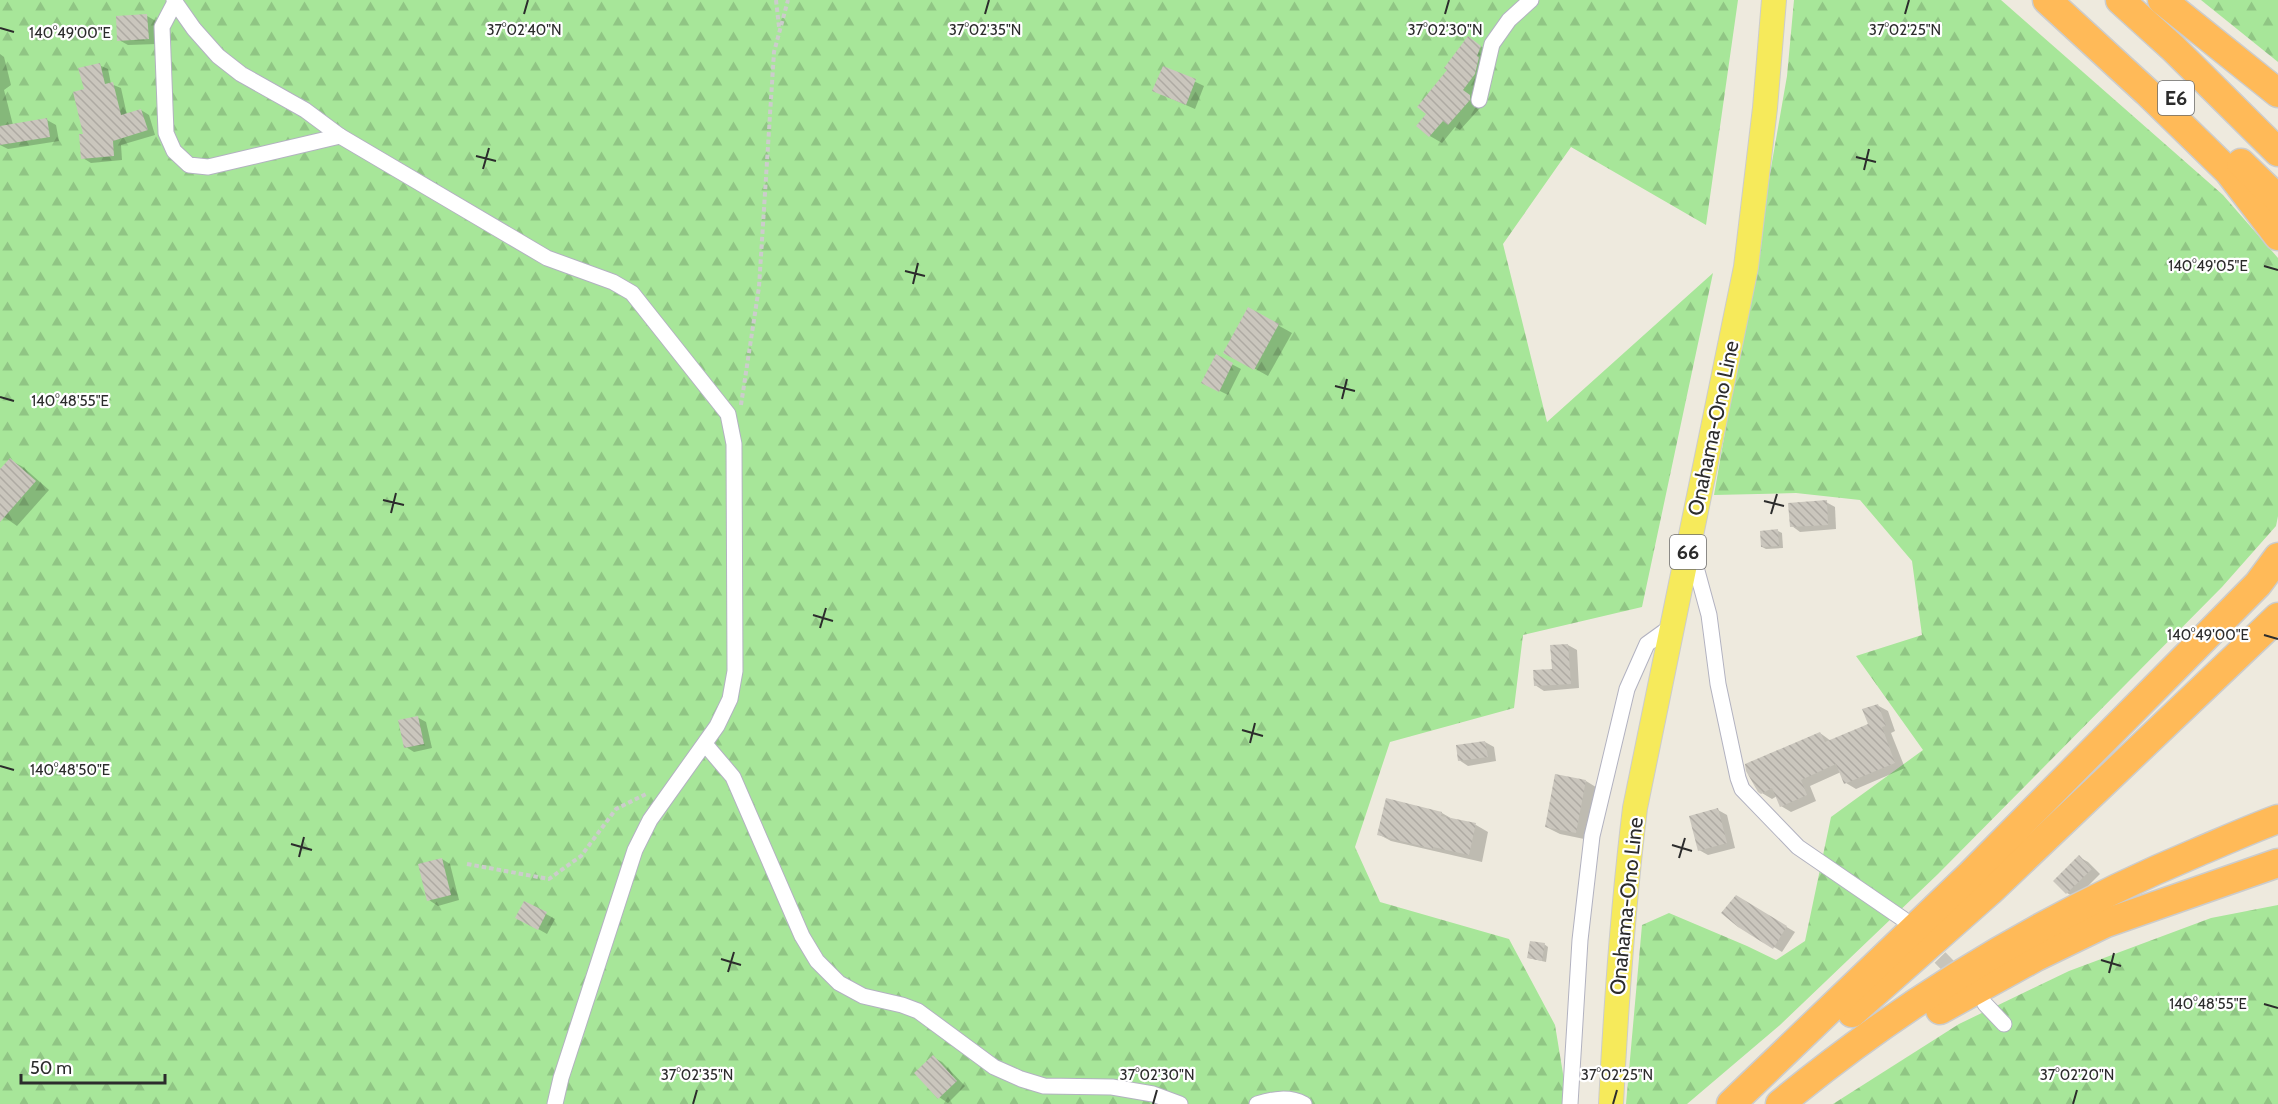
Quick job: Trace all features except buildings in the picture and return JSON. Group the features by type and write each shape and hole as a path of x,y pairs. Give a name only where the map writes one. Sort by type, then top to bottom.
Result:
{"highway":[{"path":"2047,0 2229,172 2278,236"},
{"name":"E6","path":"2071,0 2155,77 2278,200"},
{"name":"E6","path":"2120,0 2173,48 2278,152"},
{"path":"2163,0 2245,69 2278,93"},
{"path":"1731,1104 1971,874 2258,584 2278,557"},
{"path":"1749,1104 1990,891 2278,617"},
{"path":"1780,1104 1874,1032 2025,935 2142,875 2278,819"},
{"path":"1800,1104 1823,1085 1949,1004 2036,957 2106,923 2278,863"}],"main road":[{"name":"Onahama-Ono Line","path":"1611,1104 1616,995 1635,808 1746,267 1765,108 1774,0"}],"street":[{"path":"1479,100 1492,44 1509,20 1531,0"},
{"path":"340,136 208,167 189,165 174,151 166,133 162,27 175,1 218,56 241,74 305,110 340,136 547,258 613,282 632,292 728,414 734,444 735,671 730,699 717,726 650,820 635,850 561,1078 555,1104"},
{"path":"1689,543 1709,615 1719,684 1742,789 1798,847 1903,919"},
{"path":"1570,1104 1580,940 1592,836 1627,689 1647,644 1672,626"},
{"path":"705,744 733,777 802,936 817,961 839,982 863,996 918,1011 994,1067 1021,1079 1044,1086 1112,1087 1153,1094 1180,1104"},
{"path":"1985,1004 2004,1024"},
{"path":"1257,1104 1274,1099 1296,1100 1304,1104"}],"path":[{"path":"776,0 780,30"},
{"path":"734,444 759,287 774,52 788,0"},
{"path":"467,864 549,879 581,856 616,809 648,794"}],"green space":[{"path":"0,0 1738,0 1706,225 1571,147 1503,244 1547,422 1713,273 1642,607 1523,635 1514,708 1390,742 1355,847 1380,902 1509,939 1555,1025 1568,1104 0,1104"},
{"path":"1794,0 2001,0 2223,195 2278,258 2278,516 2276,526 2222,587 1938,874 1780,1025 1687,1104 1626,1104 1642,925 1669,913 1776,960 1805,941 1831,817 1923,750 1856,656 1922,635 1912,561 1860,500 1796,493 1714,495 1787,76"},
{"path":"2201,0 2278,0 2278,62"},
{"path":"2278,905 2278,1104 1833,1104 1959,1024 2069,971 2211,918"}],"tunnel":[{"path":"1924,941 1961,979"}]}
